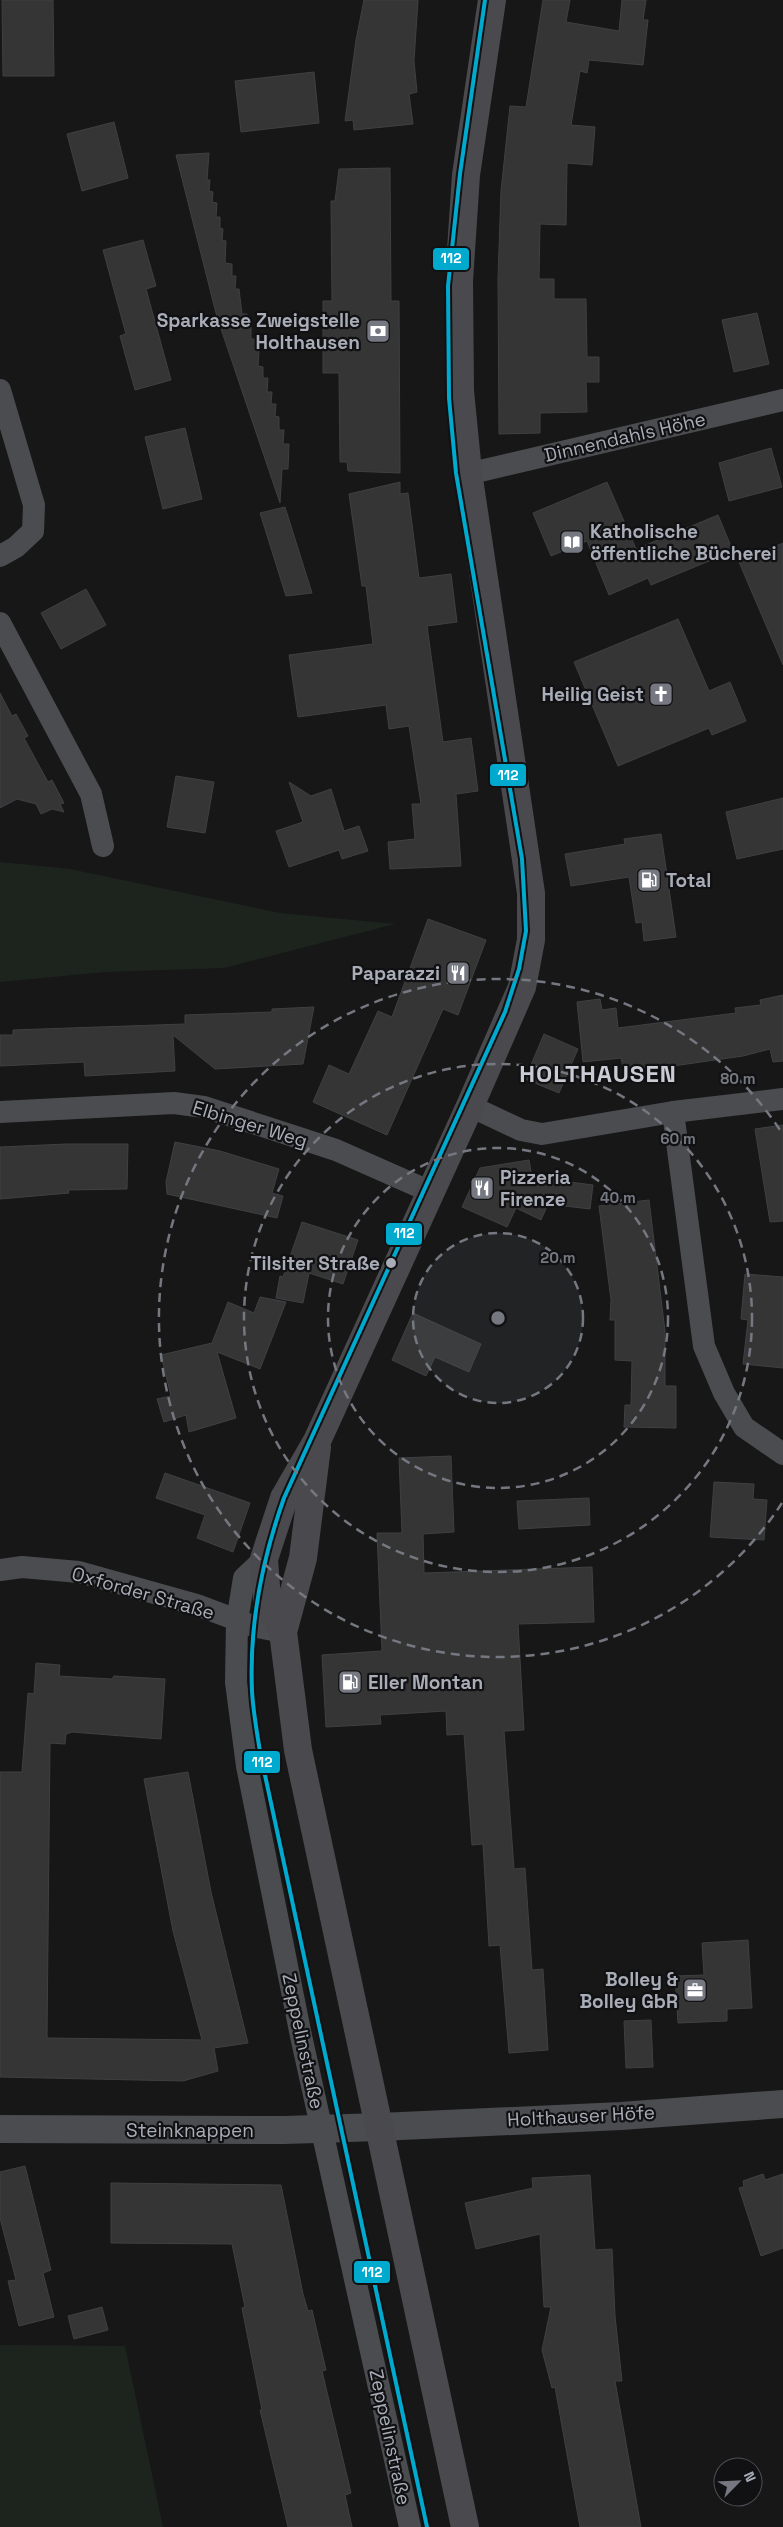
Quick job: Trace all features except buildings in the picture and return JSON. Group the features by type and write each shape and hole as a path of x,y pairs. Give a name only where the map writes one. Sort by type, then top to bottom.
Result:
{"main road":[{"name":"Zeppelinstraße","path":"465,2527 298,1750 283,1632 268,1600 264,1559 284,1498 317,1440 470,1106 522,987 530,940 531,894 468,472 460,391 459,281 466,175 492,0"},
{"name":"Zeppelinstraße","path":"283,1632 303,1558 317,1456 317,1440"}],"street":[{"path":"0,390 34,505 33,532 16,547 0,556"},
{"name":"Dinnendahls Höhe","path":"468,472 476,472 783,400"},
{"path":"0,623 91,794 103,846"},
{"path":"470,1106 521,1130 542,1134 673,1112 783,1099"},
{"name":"Elbinger Weg","path":"0,1112 174,1103 204,1107 336,1150 431,1192"},
{"path":"673,1112 704,1346 724,1393 744,1427 783,1454"},
{"name":"Zeppelinstraße","path":"264,1559 244,1578 237,1621 236,1682 247,1766 301,2036 410,2527"},
{"name":"Oxforder Straße","path":"0,1570 22,1567 79,1572 197,1605 237,1621 283,1632"},
{"name":"Holthauser Höfe","path":"380,2127 621,2116 783,2104"},
{"name":"Steinknappen","path":"0,2129 322,2129 380,2127"}],"shaded area":[{"path":"0,862 70,869 280,913 395,924 224,968 105,972 0,982"},
{"path":"0,2345 125,2346 163,2527 0,2527"}],"transit line":[{"name":"112","path":"427,2527 260,1752 253,1706 252,1666 255,1617 263,1569 284,1498 505,1012 519,969 526,931 522,859 456,473 449,398 448,286 460,174 485,0"}],"place":[{"name":"Sparkasse Zweigstelle Holthausen","path":"378,331"},
{"name":"Katholische öffentliche Bücherei","path":"572,542"},
{"name":"Heilig Geist","path":"661,694"},
{"name":"Total","path":"649,880"},
{"name":"Paparazzi","path":"458,973"},
{"name":"Pizzeria Firenze","path":"482,1188"},
{"name":"Tilsiter Straße","path":"391,1263"},
{"name":"Eller Montan","path":"350,1682"},
{"name":"Bolley & Bolley GbR","path":"695,1990"}],"district":[{"name":"HOLTHAUSEN","path":"598,1073"}]}
